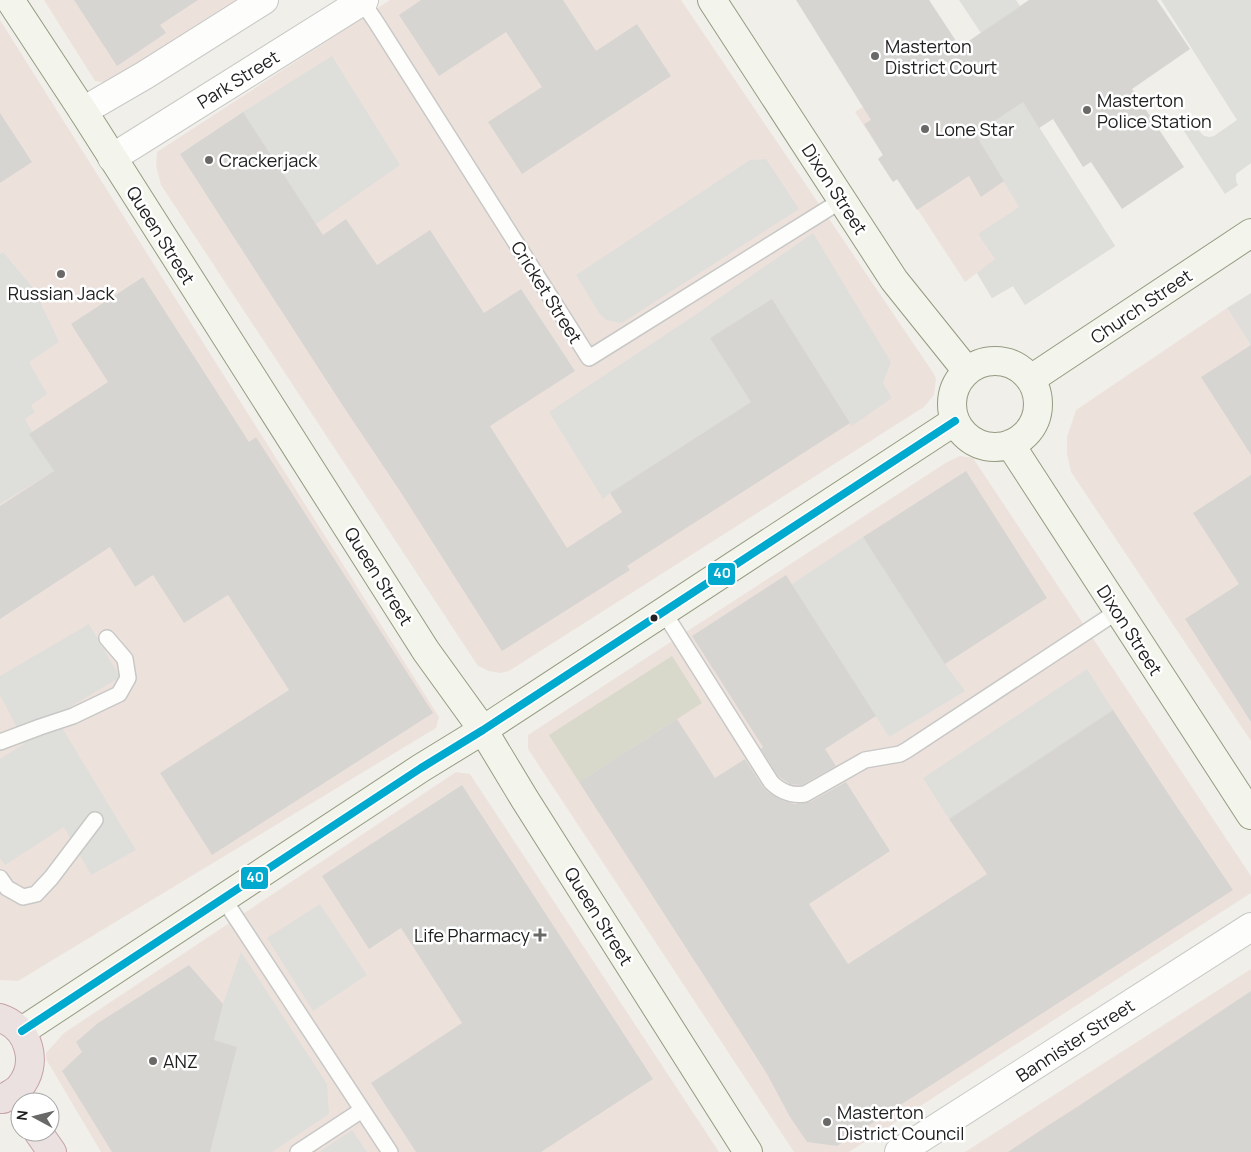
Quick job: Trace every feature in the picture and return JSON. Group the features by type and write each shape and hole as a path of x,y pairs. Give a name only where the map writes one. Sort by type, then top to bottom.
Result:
{"highway":[{"path":"11,1024 29,1046 31,1064 26,1077 16,1092"}],"street":[{"name":"Queen Street","path":"10,0 83,111 426,650 483,730 748,1152"},
{"path":"83,111 145,75 264,0"},
{"name":"Park Street","path":"112,158 362,0"},
{"name":"Dixon Street","path":"712,0 894,280 966,371"},
{"name":"Church Street","path":"1031,379 1251,233"},
{"path":"1001,361 1018,368 1031,379 1037,394 1037,413 1023,436 1010,444 994,447 977,443 964,434 956,421 952,403 956,385 966,371 981,362 1001,361"},
{"path":"11,1024 223,898 956,421"},
{"name":"Dixon Street","path":"1010,444 1251,815"},
{"name":"Bannister Street","path":"899,1152 1251,928"}],"lane":[{"name":"Cricket Street","path":"362,0 589,358 842,200"},
{"path":"664,611 771,782 779,790 796,795 805,794 865,760 900,754 1118,611"},
{"path":"0,742 40,726 73,716 119,694 128,678 125,659 107,638"},
{"path":"0,878 7,888 23,897 36,894 51,878 95,820"},
{"path":"223,898 390,1152"},
{"path":"298,1152 362,1110"}],"shaded area":[{"path":"44,0 237,0 109,83 95,81"},
{"path":"390,0 681,0 936,379 934,395 924,407 509,671 500,673 478,666 161,185 156,166 157,152"},
{"path":"959,0 1016,0 1020,6 981,33"},
{"path":"1161,0 1251,0 1251,163 1236,174 1238,185 1225,194 1178,122 1188,114 1199,131 1204,136 1210,137 1237,120"},
{"path":"0,20 439,717 436,728 18,981 0,980"},
{"path":"981,33 1115,246 1025,305 1013,286 992,298 977,273 965,282 898,179 893,182 878,159 883,155 855,112 925,65 947,57"},
{"path":"332,56 400,165 316,224 243,112"},
{"path":"1023,102 1115,246 1025,305 1013,286 992,298 977,273 995,259 978,234 1019,207 975,134"},
{"path":"766,159 799,209 622,323 606,320 599,313 576,275 750,160"},
{"path":"813,233 891,362 883,383 892,398 852,426 772,299 710,338 751,402 603,499 549,412 695,315"},
{"path":"3,252 34,289 59,342 29,362 47,394 31,405 35,412 25,419 54,471 0,504 0,254"},
{"path":"1251,293 1251,346 1227,308"},
{"path":"1227,308 1251,346 1251,741 1071,472 1067,454 1067,437 1076,410"},
{"path":"960,456 973,458 1251,876 1251,893 849,1152 794,1152 528,749 528,735 947,462"},
{"path":"863,537 945,664 965,691 889,737 792,584"},
{"path":"89,624 120,677 55,716 136,850 91,875 64,827 5,865 0,858 0,759 25,743 0,695 0,676"},
{"path":"672,656 702,703 579,782 549,735"},
{"path":"1087,669 1113,710 949,819 923,778"},
{"path":"456,772 470,774 719,1152 101,1152 46,1059 46,1053 64,1033"},
{"path":"320,904 367,975 313,1011 267,938"},
{"path":"241,952 327,1084 329,1114 272,1152 210,1152 237,1047 214,1040 223,1004"},
{"path":"1251,969 1251,1152 965,1152"},
{"path":"352,1130 367,1152 319,1152"}],"building":[{"path":"74,0 198,0 160,25 166,33 117,66"},
{"path":"421,0 563,0 596,51 637,24 671,76 522,174 488,122 542,87 506,32 439,76 399,15"},
{"path":"796,0 929,0 960,47 1029,0 1157,0 1190,49 1132,89 1184,167 1122,209 1091,162 1083,167 1053,119 1039,128 1023,102 975,134 1004,181 981,197 969,176 917,210 897,179 893,182 878,159 883,155 864,124 871,120"},
{"path":"243,112 323,235 346,219 377,265 430,230 484,313 521,289 575,371 490,426 567,548 622,512 610,493 751,402 710,338 772,299 850,423 627,566 630,570 502,651 180,154"},
{"path":"0,113 32,162 0,183"},
{"path":"143,277 249,442 256,437 433,713 212,855 160,773 289,690 228,595 184,623 153,575 135,587 110,547 0,619 0,506 54,471 29,434 108,382 71,324"},
{"path":"1251,345 1251,455 1201,377"},
{"path":"966,471 1047,598 945,664 863,537"},
{"path":"1251,475 1251,722 1185,619 1239,584 1193,513"},
{"path":"786,575 876,716 825,749 836,766 802,785 790,784 778,776 761,749 763,747 692,636"},
{"path":"1113,710 1233,890 837,1146 807,1142 790,1117 767,1074 579,782 677,719 715,778 745,759 768,792 783,801 795,804 810,802 846,782 890,851 809,904 848,964 987,874 949,819"},
{"path":"462,785 653,1079 541,1152 416,1152 371,1083 462,1023 401,928 369,949 322,876"},
{"name":"ANZ","path":"189,965 223,1004 214,1040 237,1047 210,1152 112,1152 62,1071 82,1052 76,1042 98,1023"},
{"path":"1251,991 1251,1152 1008,1152 1077,1107"}],"transit line":[{"name":"40","path":"22,1031 421,768 483,730 955,421"}],"place":[{"name":"Masterton District Court","path":"875,56"},
{"name":"Masterton Police Station","path":"1087,110"},
{"name":"Lone Star","path":"925,129"},
{"name":"Crackerjack","path":"209,160"},
{"name":"Russian Jack","path":"61,274"},
{"name":"Life Pharmacy","path":"540,935"},
{"name":"ANZ","path":"153,1061"},
{"name":"Masterton District Council","path":"827,1122"}]}
